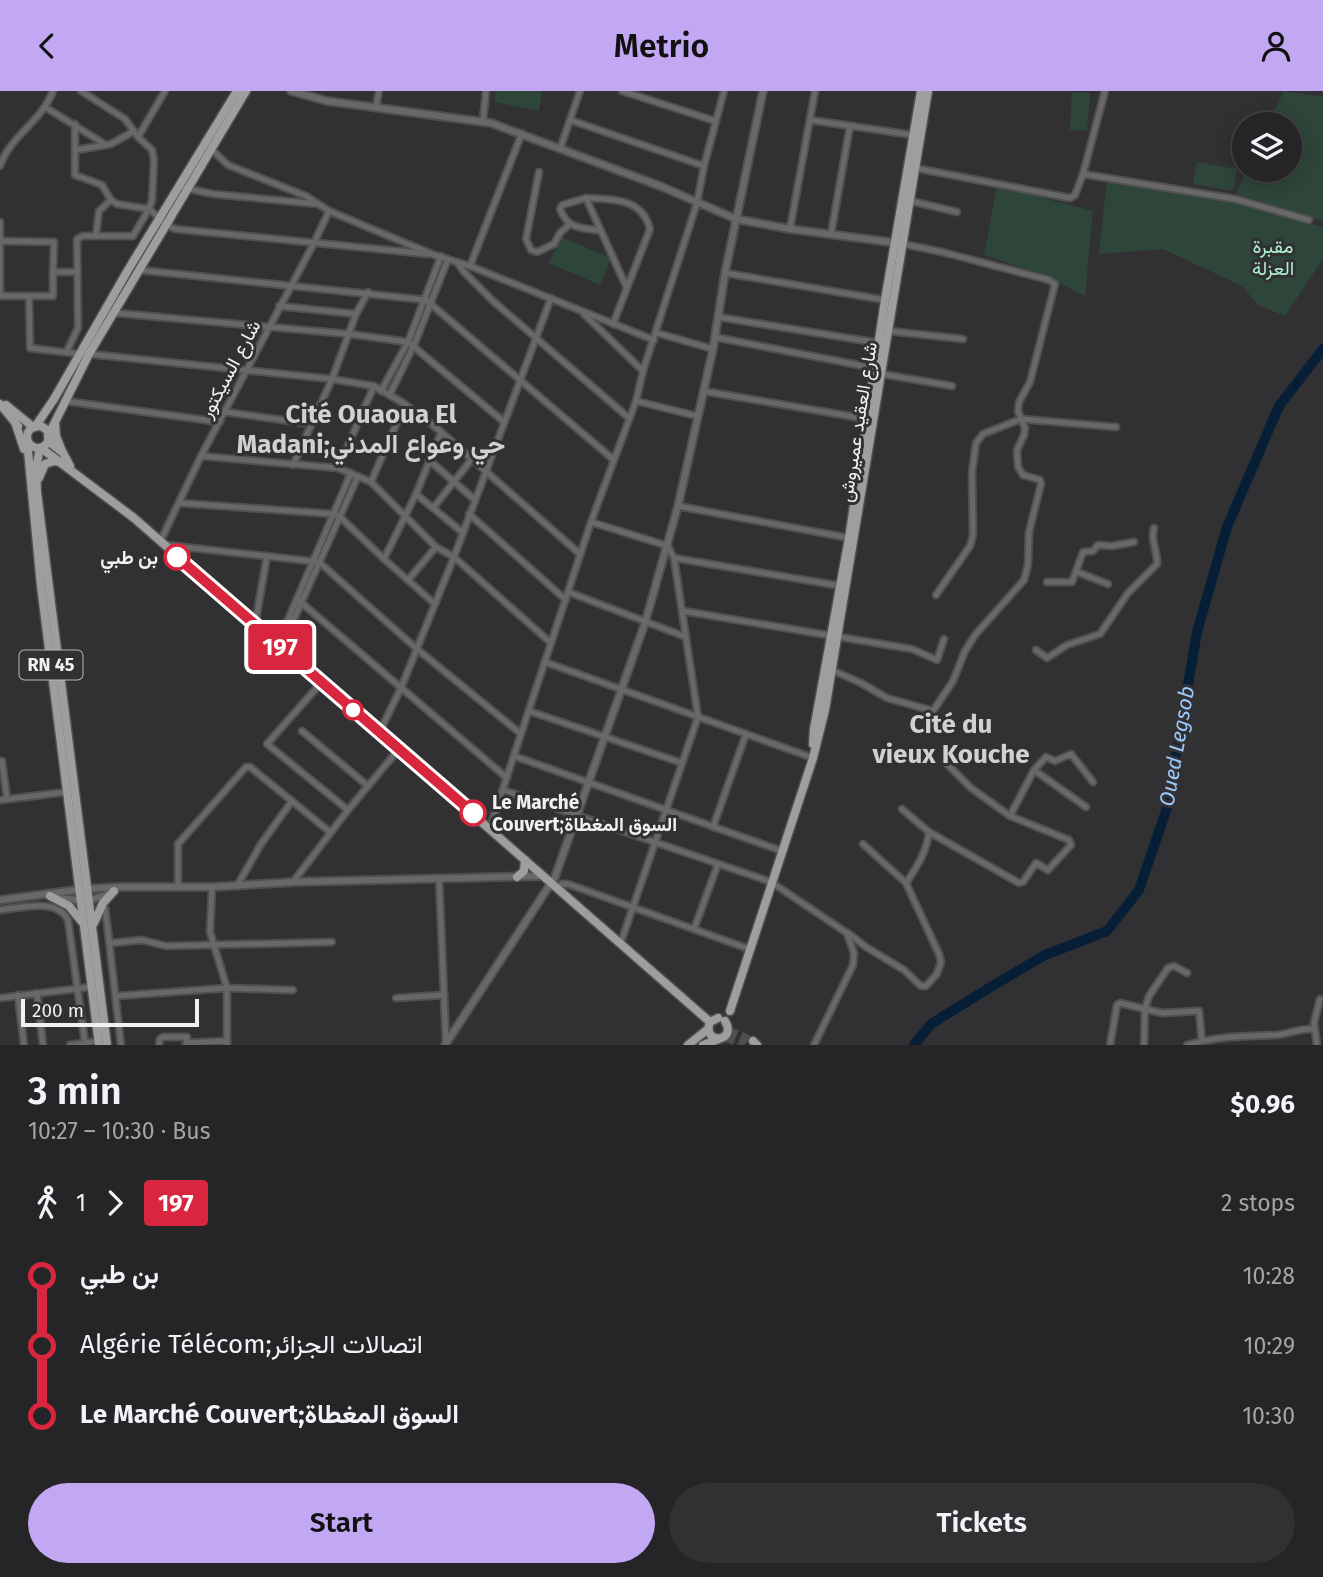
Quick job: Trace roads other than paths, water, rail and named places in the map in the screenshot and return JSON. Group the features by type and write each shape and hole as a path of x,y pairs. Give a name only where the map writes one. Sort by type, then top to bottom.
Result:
{"main road":[{"path":"27,439 54,399 159,219 209,148 242,92 254,91"},
{"name":"شارع العقيد عميروش","path":"813,758 814,729 835,635 878,371 885,300 911,201 913,135 921,91"},
{"name":"شارع العقيد عميروش","path":"732,998 813,758 832,670 841,586 867,419 889,331 899,243 928,91"},
{"path":"41,448 89,354 167,225 183,187"},
{"path":"0,403 34,448 41,448 62,458"},
{"path":"0,403 34,427 43,428 72,469 134,518 525,860 722,1026"},
{"path":"15,412 29,416 43,412"},
{"path":"55,421 62,458"},
{"path":"15,422 29,467"},
{"name":"RN 45","path":"27,439 67,757 67,792 83,889"},
{"name":"RN 45","path":"41,448 36,468 37,492 83,889 83,923 90,987 102,1044"},
{"path":"37,492 43,467 62,458"},
{"path":"517,877 524,871 525,860"},
{"path":"93,926 101,906 117,889"},
{"path":"46,895 69,906 83,923"},
{"name":"RN 45","path":"84,901 93,926 102,1044"},
{"path":"703,1045 722,1026 732,998"},
{"path":"688,1045 722,1026 732,998"}],"street":[{"path":"0,166 11,145 45,107 52,91"},
{"path":"67,351 78,328 77,239 80,236 96,235 133,236 149,209 154,160 152,150 125,119 81,91"},
{"path":"76,150 111,144 136,134 165,91"},
{"path":"291,91 327,101 483,121 522,133 660,186 736,219 899,243 1054,283 1055,288 1030,382 1019,402 1018,411 1025,428 1017,450 1018,467 1023,475 1040,480 1041,484 1029,532 1026,576 967,646 953,681 935,708 928,711 887,698 832,670"},
{"path":"376,107 379,91"},
{"path":"483,121 486,91"},
{"path":"560,149 580,91"},
{"path":"622,91 715,121"},
{"path":"490,828 580,554 636,401 643,371 697,203 724,91"},
{"path":"445,1044 554,885 645,623 678,506 715,337 725,273 763,91"},
{"path":"790,229 815,91"},
{"path":"912,167 1066,198 1075,195 1105,91"},
{"path":"45,107 106,145"},
{"path":"570,120 704,166"},
{"path":"810,120 913,135"},
{"path":"75,124 75,175 103,185 111,200 121,205 149,209 175,229 438,255"},
{"path":"831,235 850,126"},
{"path":"470,266 522,133"},
{"path":"209,148 228,165 297,192 329,211 654,340"},
{"path":"539,172 527,244 533,252 554,244 562,230 569,225"},
{"path":"1083,174 1235,199 1309,220"},
{"path":"183,187 321,204"},
{"path":"586,198 626,286"},
{"path":"601,231 569,225 560,207 586,198 626,203 647,217 650,229 613,324"},
{"path":"96,235 99,211 111,200"},
{"path":"911,201 957,212"},
{"name":"شارع السيكتور","path":"161,543 201,456 329,211"},
{"path":"0,222 0,296 53,296 54,242 1,241"},
{"path":"428,303 438,255"},
{"path":"390,394 448,259"},
{"path":"457,262 493,301 629,418"},
{"path":"139,270 368,292 428,303 614,460"},
{"path":"53,272 77,272"},
{"path":"725,273 885,300"},
{"path":"293,465 332,379 356,314 368,292"},
{"path":"29,296 30,348 80,354"},
{"path":"379,733 401,688 454,557 551,298"},
{"path":"279,306 356,314"},
{"path":"581,310 643,371"},
{"path":"115,313 349,334 411,343 503,421"},
{"path":"718,317 879,343"},
{"path":"889,331 963,339"},
{"path":"657,333 712,349"},
{"path":"715,337 952,386"},
{"path":"381,391 411,343"},
{"path":"89,354 332,379 374,386 405,404 441,433 580,554"},
{"path":"338,468 374,386"},
{"path":"703,391 867,419"},
{"path":"65,401 220,422"},
{"path":"636,401 697,416"},
{"path":"371,482 405,404"},
{"path":"226,412 311,423"},
{"path":"936,595 970,546 973,535 972,483 976,443 983,434 1021,419 1116,426"},
{"path":"384,559 416,494 441,433"},
{"path":"201,456 338,468 371,482 436,547 454,557 551,643"},
{"path":"429,460 475,500"},
{"path":"433,507 471,460"},
{"path":"279,646 354,474"},
{"path":"416,494 462,532"},
{"path":"179,503 337,515 435,604"},
{"path":"678,506 849,538"},
{"path":"469,515 566,600"},
{"path":"591,522 668,545 674,558 698,716 621,941"},
{"path":"1036,650 1044,658 1048,658 1067,645 1097,636 1106,629 1128,593 1157,565 1152,535 1154,528"},
{"path":"1046,582 1072,582 1084,551 1093,551 1099,544 1112,546 1135,542"},
{"path":"161,543 316,561 416,649 521,734"},
{"path":"408,580 436,547"},
{"path":"255,625 267,556"},
{"path":"674,558 841,586"},
{"path":"1077,572 1108,583"},
{"path":"568,592 686,637"},
{"path":"299,600 507,778"},
{"path":"683,611 912,649 937,660 944,639"},
{"path":"545,662 813,758"},
{"path":"321,683 267,744 348,810"},
{"path":"529,711 682,763"},
{"path":"302,731 368,786"},
{"path":"713,827 746,734"},
{"path":"293,882 330,832 399,749"},
{"path":"1010,816 1034,769 1046,757 1055,761 1071,754 1093,782"},
{"path":"514,757 782,851"},
{"path":"2,761 3,800 67,792"},
{"path":"902,809 929,832 1020,883 1035,864 1048,870 1071,844 1069,840 1010,816 971,788 948,765"},
{"path":"178,887 178,844 245,768 250,767 330,832"},
{"path":"1034,769 1086,807"},
{"path":"503,790 771,882 904,970 919,985 926,986 937,974 941,960 906,883 863,844"},
{"path":"237,886 261,844 292,801"},
{"path":"906,883 921,859 928,843 929,832"},
{"path":"694,929 718,864"},
{"path":"85,1043 79,988 65,914 54,907 3,910 3,899 83,889 544,876"},
{"path":"439,878 445,1044"},
{"path":"554,885 567,883 749,949"},
{"path":"159,1045 163,1037 187,1037 186,1044 227,1043 227,988 218,951 210,932 212,887"},
{"path":"46,895 84,901 102,898 117,889"},
{"path":"101,906 105,908 121,1045"},
{"path":"814,1045 853,965 854,956 847,933"},
{"path":"110,943 142,940 166,946 332,942"},
{"path":"1144,1045 1145,1009 1149,996 1168,968 1174,966 1187,973"},
{"path":"0,998 90,987"},
{"path":"116,996 227,988 293,990"},
{"path":"37,993 43,1045"},
{"path":"18,995 24,1045"},
{"path":"396,998 444,995"},
{"path":"1317,1045 1314,1029 1320,999"},
{"path":"1110,1045 1118,1003 1162,1013 1199,1011 1202,1041"},
{"path":"1187,1045 1238,1035 1280,1035 1300,1028 1314,1029"},
{"path":"70,1045 102,1044"}],"waterway":[{"name":"Oued Legsob","path":"914,1045 931,1024 994,985 1045,955 1107,931 1139,890 1167,808 1197,632 1227,527 1279,406 1323,349"}],"tunnel":[{"path":"730,1031 753,1041"},
{"path":"727,1038 745,1045"}],"place":[{"name":"بن طبي","path":"177,557"},
{"name":"Le Marché Couvert;السوق المغطاة","path":"473,813"}],"district":[{"name":"Cité Ouaoua El Madani;حي وعواع المدني","path":"371,428"},
{"name":"Cité du vieux Kouche","path":"951,738"}],"park label":[{"name":"مقبرة العزلة","path":"1273,257"}]}
